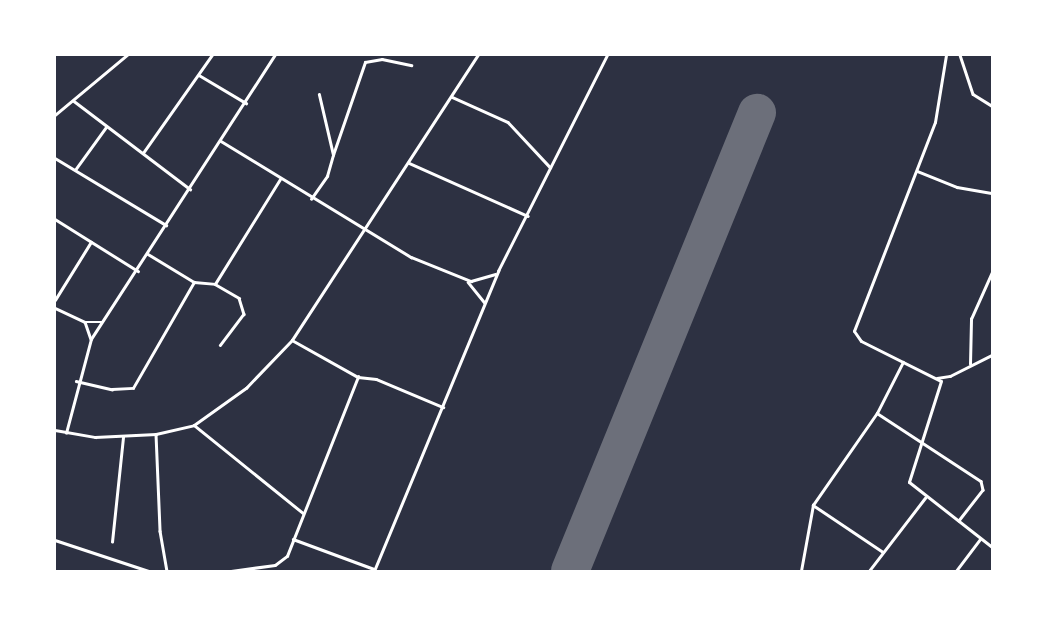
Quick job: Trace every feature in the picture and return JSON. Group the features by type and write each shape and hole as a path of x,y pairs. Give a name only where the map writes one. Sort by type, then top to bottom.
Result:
{"street":[{"path":"55,115 127,55"},
{"path":"144,153 212,55"},
{"path":"66,433 76,381 91,339 138,271 276,55"},
{"path":"55,430 66,433 123,437 156,434 194,425 246,388 292,340 478,55"},
{"path":"293,539 374,570 444,407 498,271 528,216 606,55"},
{"path":"946,55 937,112 917,171 855,324 860,341 936,378 942,386 908,479 925,498 992,548"},
{"path":"960,55 972,94 992,106"},
{"path":"311,199 327,176 332,155 365,62 382,58 411,65"},
{"path":"199,75 246,102"},
{"path":"319,95 332,155"},
{"path":"452,97 508,122 550,168"},
{"path":"74,101 190,189"},
{"path":"75,170 106,126"},
{"path":"221,141 364,231 464,280 478,282 498,271"},
{"path":"55,158 166,225"},
{"path":"409,163 528,216"},
{"path":"917,171 957,187 992,193"},
{"path":"215,284 280,179"},
{"path":"55,219 138,271"},
{"path":"55,300 91,242"},
{"path":"148,254 194,282 215,284 244,306 240,322 221,345"},
{"path":"970,364 971,319 992,272"},
{"path":"464,280 484,303"},
{"path":"76,381 112,389 133,388 194,282"},
{"path":"55,308 85,322 102,322"},
{"path":"85,322 91,339"},
{"path":"292,340 358,377 376,379 444,407"},
{"path":"936,378 950,376 970,364 992,355"},
{"path":"801,571 813,504 878,413 903,362"},
{"path":"231,571 280,563 293,539 358,377"},
{"path":"878,413 960,464 984,485 958,522"},
{"path":"194,425 302,513"},
{"path":"156,434 160,531 167,571"},
{"path":"112,542 123,437"},
{"path":"869,571 925,498"},
{"path":"813,504 883,552"},
{"path":"956,571 980,539"},
{"path":"55,540 149,571"}],"runway":[{"path":"570,571 757,113"}]}
